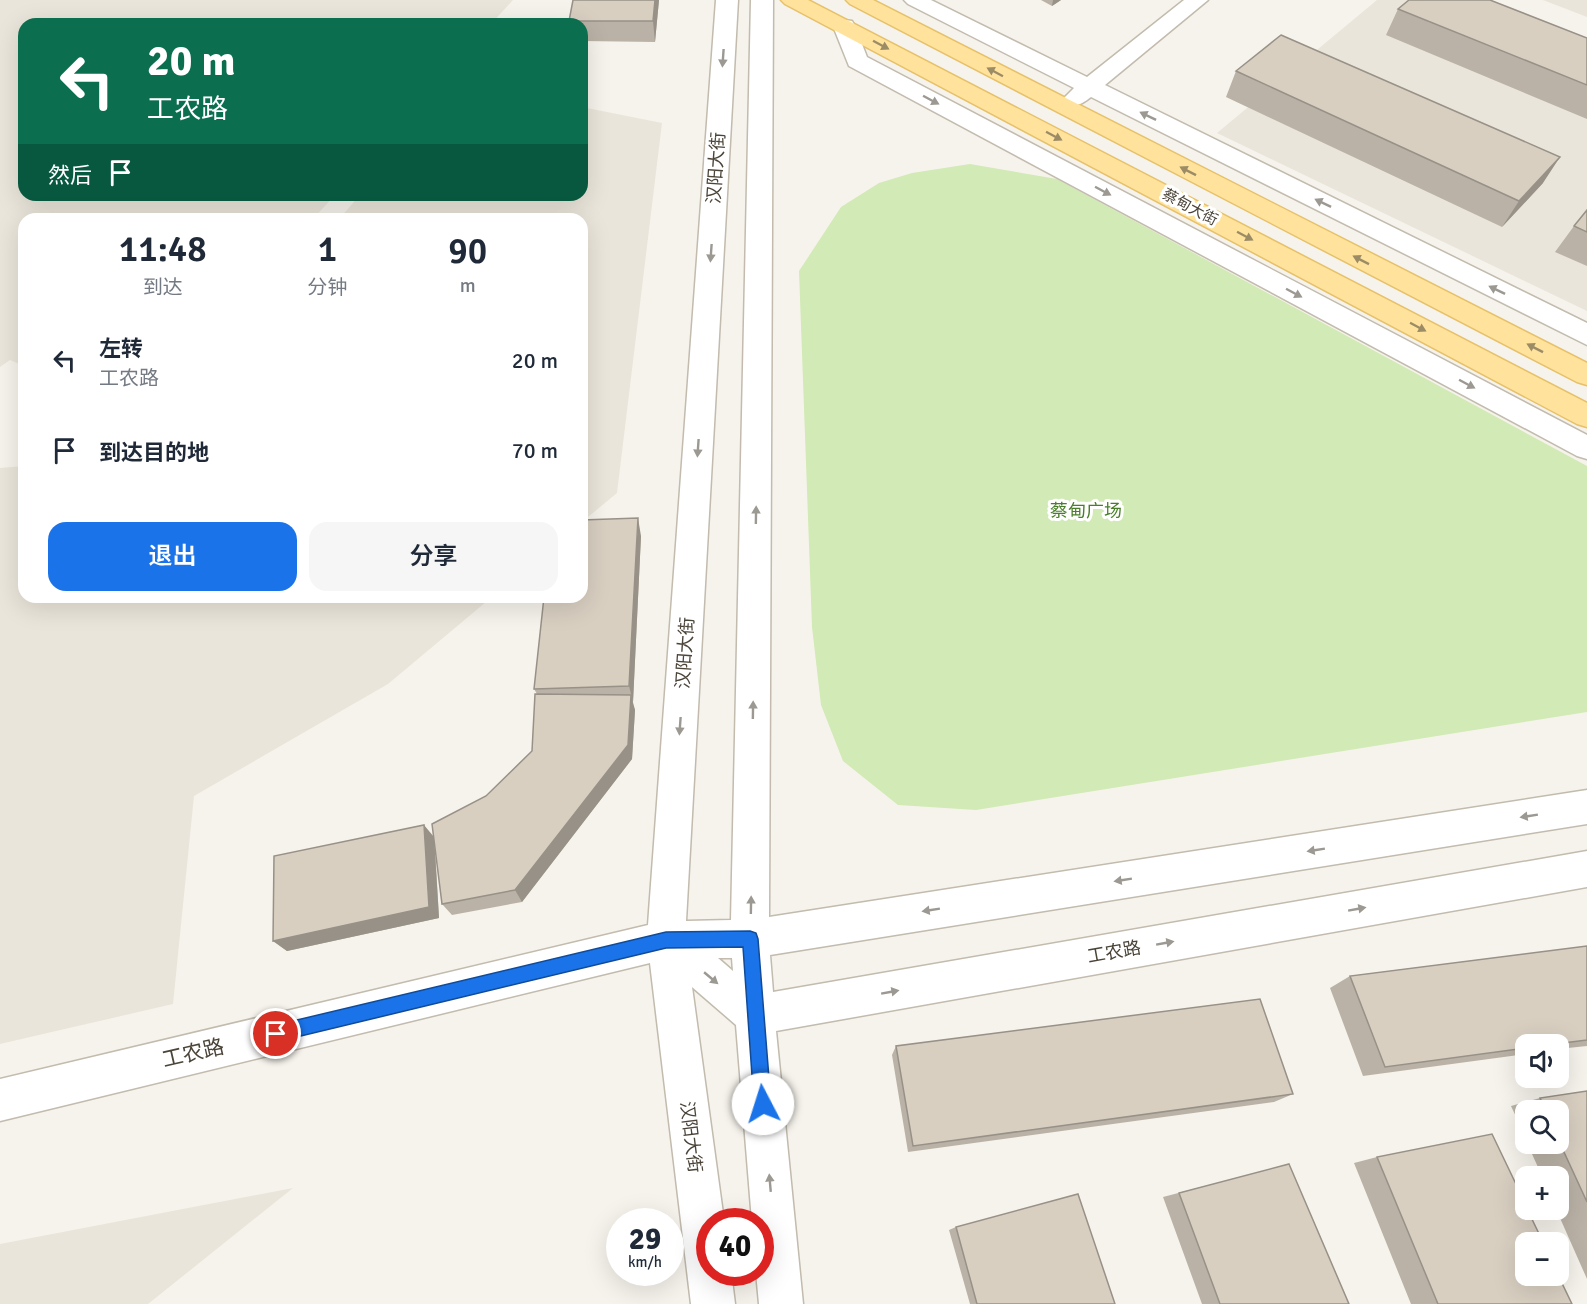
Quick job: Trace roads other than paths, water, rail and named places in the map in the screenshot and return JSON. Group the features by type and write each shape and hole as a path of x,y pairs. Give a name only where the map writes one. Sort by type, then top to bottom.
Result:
{"main road":[{"name":"蔡甸大街","path":"792,0 1587,416"},
{"name":"蔡甸大街","path":"857,0 1587,375"}],"street":[{"name":"汉阳大街","path":"713,1304 666,940 727,0"},
{"path":"762,0 750,939 781,1304"},
{"path":"915,0 1587,335"},
{"path":"1063,107 1197,0"},
{"path":"844,26 857,61 1587,448"},
{"name":"工农路","path":"0,1100 666,940 750,939 1587,807"},
{"name":"工农路","path":"755,1015 1587,869"},
{"path":"666,940 755,1015"}],"park label":[{"name":"蔡甸广场","path":"1086,511"}]}
